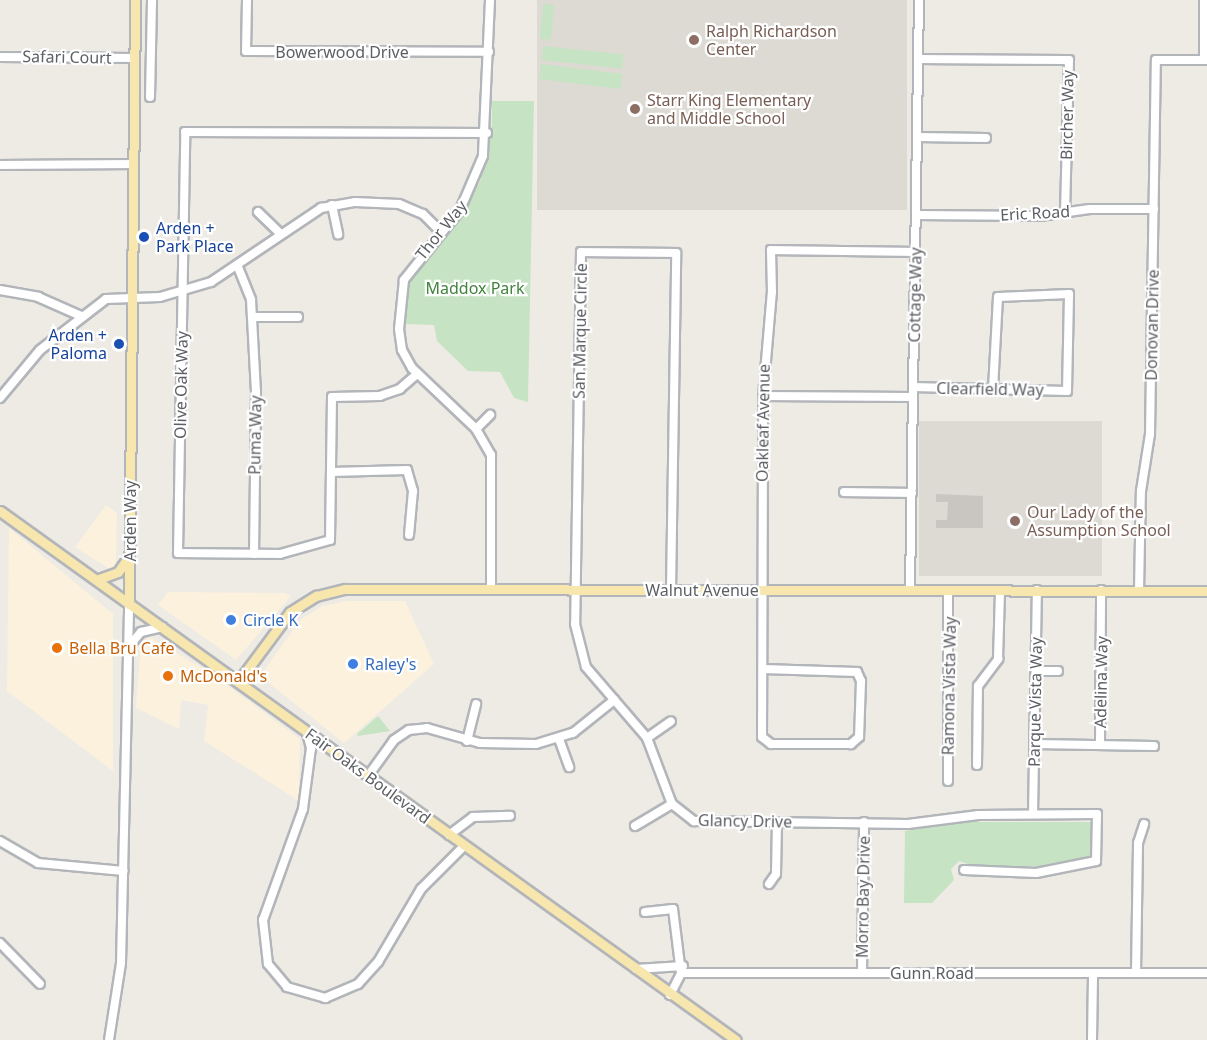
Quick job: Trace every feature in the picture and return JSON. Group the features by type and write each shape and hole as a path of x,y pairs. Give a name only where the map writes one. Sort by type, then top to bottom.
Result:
{"main road":[{"name":"Arden Way","path":"129,604 135,0"},
{"name":"Fair Oaks Boulevard","path":"0,511 670,995 736,1040"},
{"path":"96,580 118,572 130,554"},
{"name":"Walnut Avenue","path":"238,682 282,620 325,593 491,589 1207,591"}],"street":[{"path":"150,97 152,0"},
{"name":"Bowerwood Drive","path":"247,0 246,51 489,52"},
{"name":"Thor Way","path":"490,0 487,134 473,186 441,232 412,265 399,297 400,345 417,374 476,429 493,465 491,589"},
{"name":"Cottage Way","path":"910,590 919,0"},
{"path":"1204,0 1205,60"},
{"name":"Safari Court","path":"0,57 134,58"},
{"name":"Bircher Way","path":"918,59 1069,60 1065,213"},
{"name":"Donovan Drive","path":"1139,591 1141,491 1150,434 1156,60 1205,60"},
{"name":"Olive Oak Way","path":"417,374 400,388 380,396 332,397 330,540 292,553 178,553 184,132 487,134"},
{"path":"917,137 986,138"},
{"path":"0,165 133,164"},
{"path":"0,398 40,350 81,316 106,299 182,292 238,267 280,233 310,213 332,205 399,204 423,214 441,232"},
{"path":"332,205 338,234"},
{"name":"Eric Road","path":"916,215 1154,209"},
{"path":"258,212 280,233"},
{"name":"Oakleaf Avenue","path":"763,669 852,670 861,681 861,733 855,742 771,744 764,740 763,669 762,590 763,396 772,292 771,250 915,252"},
{"name":"San Marque Circle","path":"575,589 581,252 593,252 676,253 671,590"},
{"name":"Puma Way","path":"238,267 248,287 252,317 254,554"},
{"path":"0,290 38,297 81,316"},
{"name":"Clearfield Way","path":"913,387 1067,391 1070,294 998,297 993,389"},
{"path":"252,317 298,317"},
{"path":"763,396 913,397"},
{"path":"476,429 490,415"},
{"path":"331,472 407,470 413,491 409,535"},
{"path":"844,492 912,493"},
{"path":"575,589 578,649 589,672 647,738 672,804 635,826"},
{"name":"Ramona Vista Way","path":"948,590 948,781"},
{"path":"977,765 978,686 998,658 1000,590"},
{"name":"Parque Vista Way","path":"1033,814 1037,590"},
{"name":"Adelina Way","path":"1035,744 1100,746 1101,590"},
{"name":"Arden Way","path":"109,1040 122,963 129,604"},
{"path":"128,649 141,632 162,627"},
{"path":"1036,671 1058,671"},
{"path":"368,776 394,740 409,730 427,728 467,741 522,745 559,739 582,727 614,700"},
{"path":"467,741 476,704"},
{"path":"647,738 670,722"},
{"path":"308,733 311,748 303,809 263,920 268,964 287,987 325,998 358,984 378,962 421,889 465,846"},
{"path":"559,739 569,767"},
{"path":"1100,746 1154,746"},
{"name":"Glancy Drive","path":"672,804 681,815 698,822 908,824 1033,814 1097,814 1096,861 1036,873 964,870"},
{"path":"449,835 472,817 510,816"},
{"name":"Morro Bay Drive","path":"862,972 864,822"},
{"path":"769,884 776,874 777,823"},
{"path":"1136,973 1138,843 1144,824"},
{"path":"0,842 38,863 124,871"},
{"path":"645,912 673,909 682,969 670,995"},
{"path":"0,944 40,984"},
{"name":"Gunn Road","path":"634,969 1207,973"},
{"path":"1092,1040 1093,973"}],"shaded area":[{"path":"537,0 907,0 907,210 537,210"},
{"path":"919,421 1102,421 1102,576 919,576"},
{"path":"106,505 117,513 116,563 111,570 75,547"},
{"path":"9,528 113,614 113,771 7,691"},
{"path":"168,592 285,593 291,596 236,660 158,605"},
{"path":"346,601 405,601 434,664 344,743 260,676 300,620 323,606"},
{"path":"150,637 212,674 300,739 299,801 204,741 208,705 181,700 179,729 136,708 141,643"}],"green space":[{"path":"543,4 554,5 551,40 540,39"},
{"path":"543,46 624,54 622,68 542,60"},
{"path":"541,64 622,74 621,89 539,79"},
{"name":"Maddox Park","path":"492,101 534,101 528,402 514,398 500,372 468,371 437,341 434,325 406,324 405,293 411,276 451,230 480,182 492,127"},
{"path":"378,716 390,731 358,736 357,734"},
{"path":"959,822 1091,822 1094,849 1092,856 1047,866 980,868 959,861 951,869 954,880 932,903 904,903 905,831"}],"building":[{"path":"936,494 983,496 983,528 936,528 936,520 947,520 948,502 936,502"}],"place":[{"name":"Ralph Richardson Center","path":"694,40"},
{"name":"Starr King Elementary and Middle School","path":"635,109"},
{"name":"Arden + Park Place","path":"144,237"},
{"name":"Arden + Paloma","path":"119,344"},
{"name":"Our Lady of the Assumption School","path":"1015,521"},
{"name":"Circle K","path":"231,620"},
{"name":"Bella Bru Cafe","path":"57,648"},
{"name":"Raley's","path":"353,664"},
{"name":"McDonald's","path":"168,676"}]}
